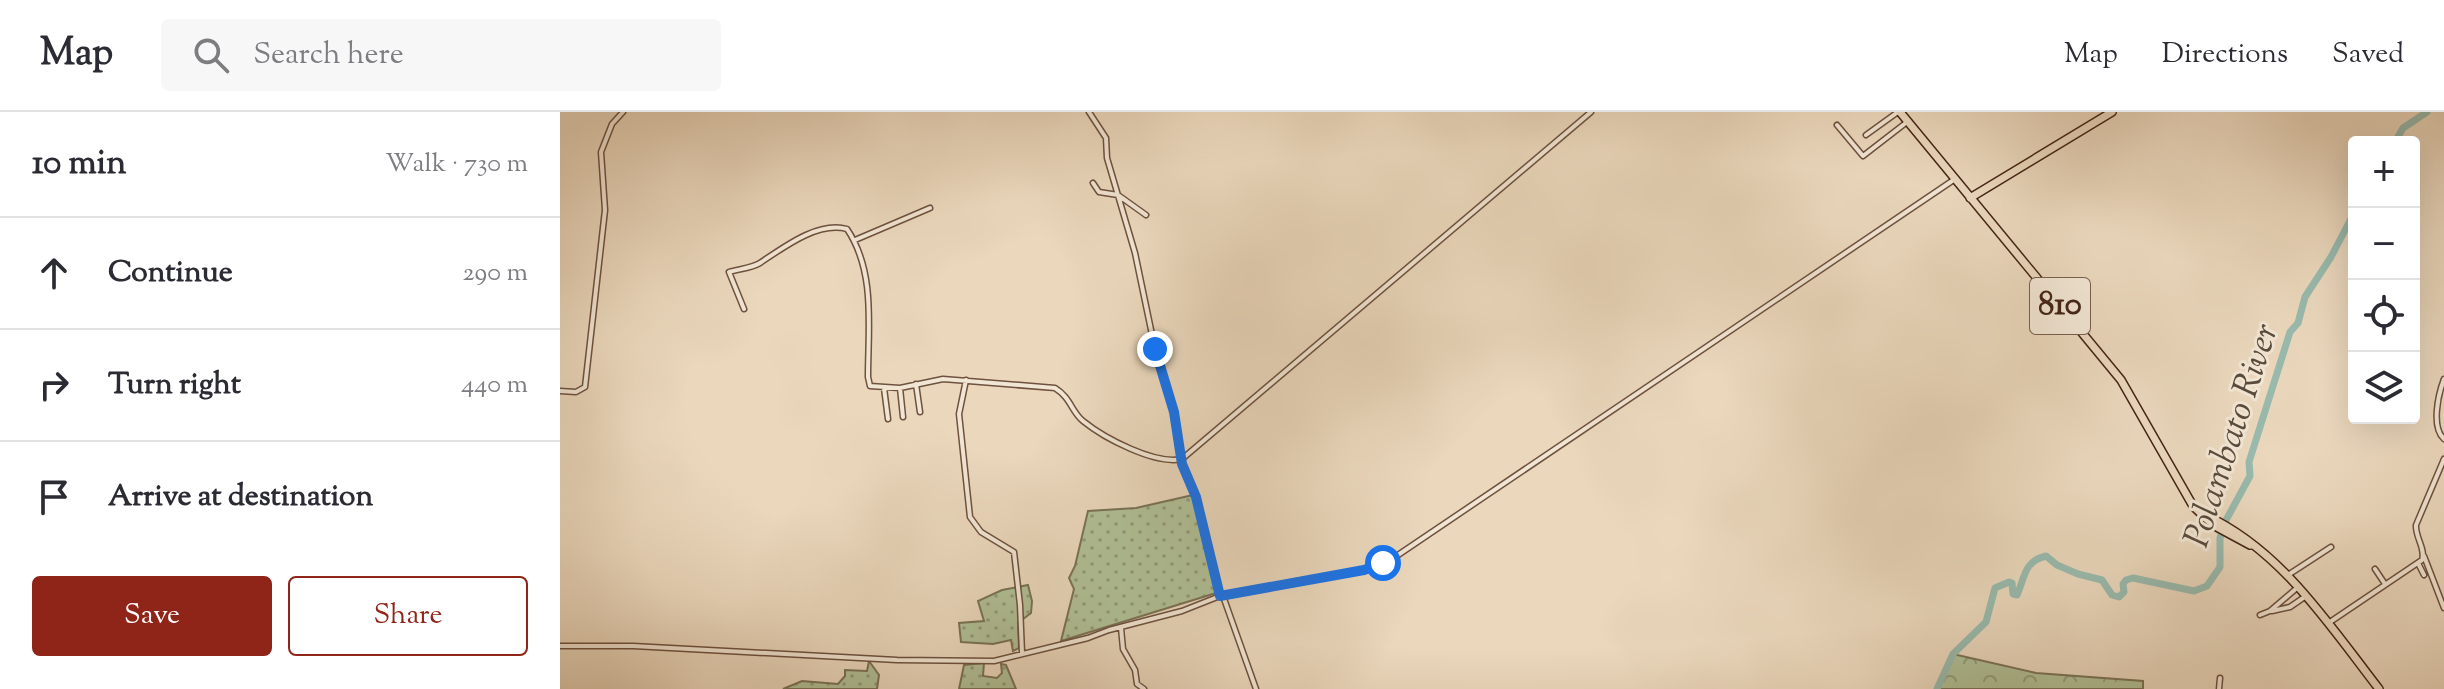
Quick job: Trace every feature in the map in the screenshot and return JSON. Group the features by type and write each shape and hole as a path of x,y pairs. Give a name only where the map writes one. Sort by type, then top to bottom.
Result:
{"highway":[{"name":"810","path":"1899,112 2131,394 2181,490 2200,513 2250,545 2288,575 2379,689"},
{"path":"1970,198 2112,112"}],"street":[{"path":"560,391 576,392 585,387 605,210 601,152 612,124 623,112"},
{"path":"1089,112 1106,138 1107,158 1138,265 1155,349 1174,412 1182,459 1196,497 1221,596 1256,689"},
{"path":"744,309 729,272 759,265 770,254 821,229 834,225 847,229 855,240 869,297 870,386 900,388 954,379 1055,388 1068,396 1081,419 1143,455 1174,461 1182,459 1591,112"},
{"path":"1866,135 1899,112"},
{"path":"1837,125 1863,156 1907,122"},
{"path":"560,646 994,661 1088,638 1182,611 1221,596 1364,570 1398,555 1955,179"},
{"path":"1093,183 1099,192 1118,195 1146,215"},
{"path":"855,240 930,208"},
{"path":"954,379 964,387"},
{"path":"2444,379 2438,415 2439,434 2444,439"},
{"path":"966,380 959,414 970,517 981,532 1014,552 1022,653"},
{"path":"916,384 920,412"},
{"path":"884,388 888,419"},
{"path":"900,388 903,417"},
{"path":"2444,459 2416,525 2416,534 2444,608"},
{"path":"2288,575 2331,547"},
{"path":"2328,624 2424,556"},
{"path":"2418,563 2424,575"},
{"path":"2375,569 2385,584"},
{"path":"2270,611 2298,587"},
{"path":"2260,615 2290,607 2306,596"},
{"path":"1121,627 1123,649 1138,679 1137,684 1144,689"},
{"path":"2219,689 2220,678"},
{"path":"1130,689 1138,679"}],"green space":[{"path":"1193,495 1216,593 1061,641 1074,589 1069,578 1075,566 1088,511 1136,508"},
{"path":"1028,585 1031,613 1018,623 1019,648 1013,651 1011,640 993,644 961,642 959,623 984,621 978,601 1002,590"},
{"path":"1953,654 2036,673 2143,681 2143,689 1937,689"},
{"path":"869,661 879,675 877,689 783,689 802,681 838,684 845,676 845,670 867,671"},
{"path":"984,663 983,676 997,678 1002,673 1001,664 1006,665 1016,689 959,689 964,665"}],"waterway":[{"name":"Polambato River","path":"2398,136 2403,128 2427,112"},
{"name":"Polambato River","path":"1937,689 1953,654 1986,622 1995,588 2009,582 2012,583 2013,594 2017,595 2026,571 2039,558 2046,556 2057,565 2102,580 2112,595 2119,597 2124,592 2123,584 2133,578 2194,591 2207,586 2220,567 2220,538 2225,522 2250,476 2249,462 2290,332 2298,323 2305,297 2348,224"}],"route":[{"path":"1155,349 1174,412 1182,464 1196,497 1220,596 1364,570 1383,563"}]}
